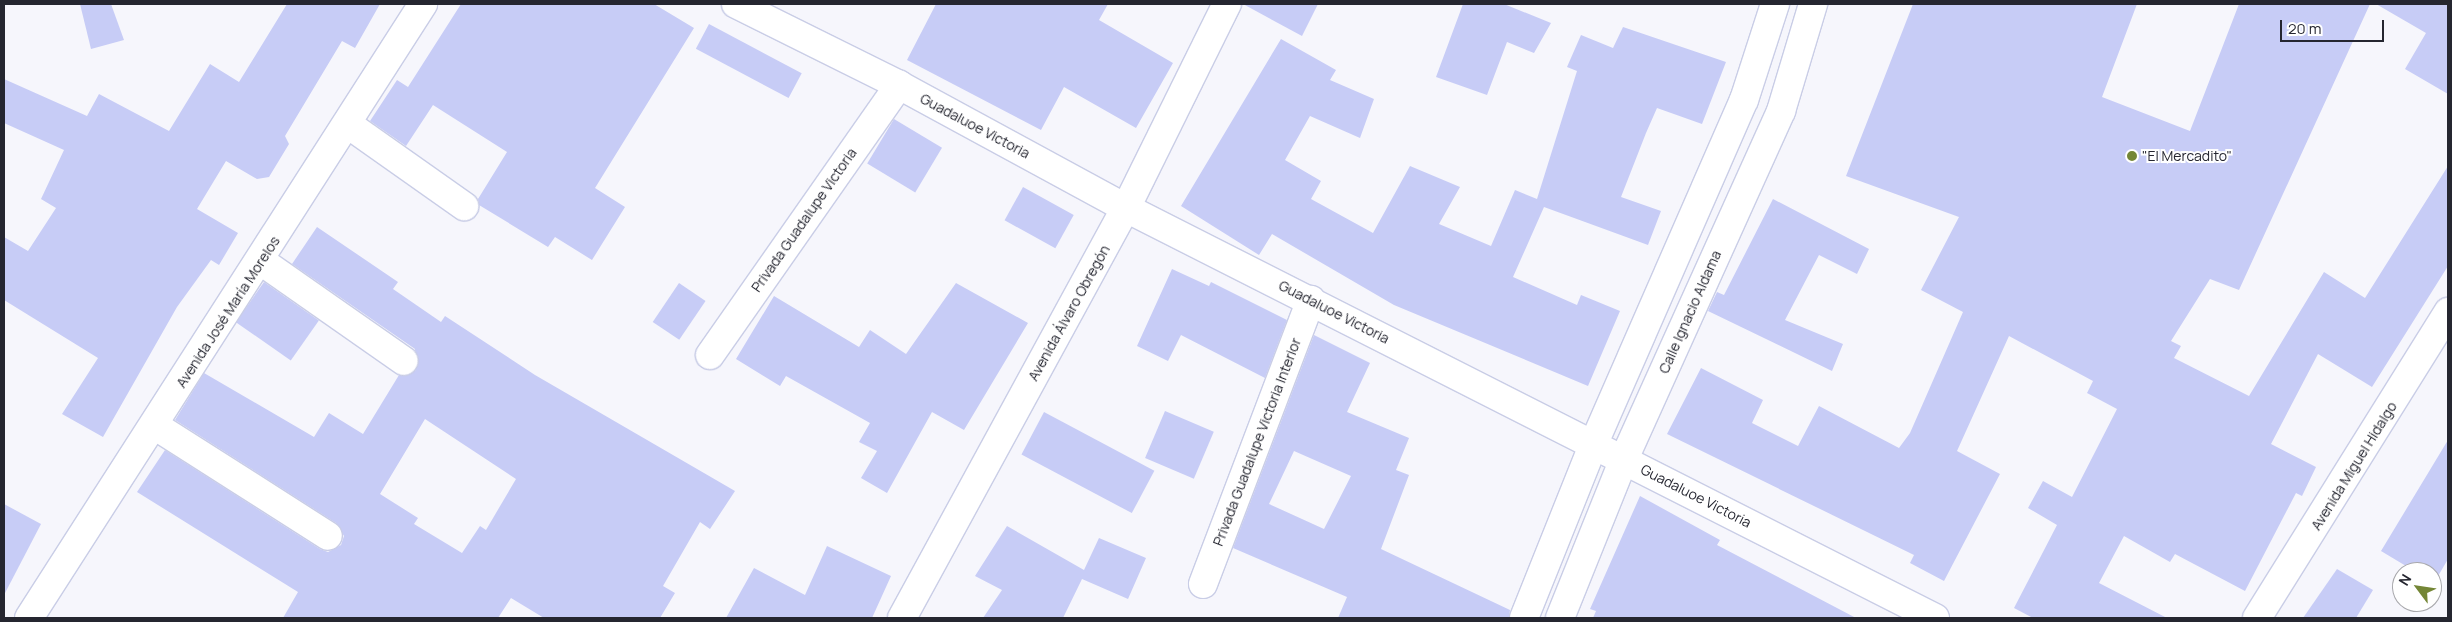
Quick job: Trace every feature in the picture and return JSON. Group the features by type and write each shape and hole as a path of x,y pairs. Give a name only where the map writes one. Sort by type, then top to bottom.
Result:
{"street":[{"name":"Avenida José María Morelos","path":"29,618 349,125 423,4"},
{"name":"Guadaluoe Victoria","path":"736,4 898,85 1126,208 1594,443 1935,618"},
{"name":"Avenida Álvaro Obregón","path":"902,618 1126,208 1227,4"},
{"path":"1524,618 1594,443 1744,100 1775,4"},
{"name":"Calle Ignacio Aldama","path":"1560,618 1624,459 1781,111 1813,4"},
{"name":"Privada Guadalupe Victoria","path":"710,355 898,85"},
{"path":"1744,100 1781,111"},
{"path":"349,125 464,206"},
{"path":"261,261 404,361"},
{"name":"Privada Guadalupe Victoria Interior","path":"1204,584 1311,300"},
{"name":"Avenida Miguel Hidalgo","path":"2257,618 2448,312"},
{"path":"154,425 328,536"}],"building":[{"path":"80,4 111,4 124,40 91,49"},
{"path":"287,4 380,4 355,48 342,41 285,136 289,144 269,177 257,179 226,161 197,209 238,233 219,265 211,260 177,307 103,437 62,414 98,358 4,300 4,237 28,251 56,208 41,199 64,150 4,123 4,79 87,116 99,94 169,131 210,64 239,82"},
{"path":"461,4 654,4 694,28 595,188 625,207 592,260 555,237 548,247 479,205 478,199 507,152 433,105 406,146 370,121 397,80 408,87"},
{"path":"936,4 1108,4 1099,20 1173,63 1136,128 1064,87 1041,130 907,60"},
{"path":"1243,4 1318,4 1302,36"},
{"path":"1463,4 1504,4 1551,23 1534,53 1507,42 1487,95 1436,77"},
{"path":"1913,4 2137,4 2102,97 2190,131 2239,4 2370,4 2239,290 2210,279 2171,341 2181,346 2174,358 2249,396 2324,272 2365,298 2448,166 2448,266 2372,387 2318,354 2271,444 2316,467 2302,496 2296,493 2245,591 2175,554 2170,562 2124,536 2099,583 2167,618 2033,618 2014,608 2057,525 2028,508 2043,481 2072,497 2117,409 2087,393 2093,381 2009,336 1957,451 2000,474 1944,581 1910,563 1914,555 1667,434 1701,368 1763,400 1752,423 1798,446 1819,406 1899,448 1910,433 1963,312 1921,290 1959,217 1846,176"},
{"path":"2376,4 2448,4 2448,94 2405,69 2426,33"},
{"path":"709,24 802,73 789,98 696,49"},
{"path":"1623,27 1726,62 1702,124 1657,108 1646,133 1621,197 1661,211 1648,245 1544,207 1513,277 1577,305 1581,295 1620,311 1588,386 1394,305 1272,234 1259,255 1181,206 1281,39 1336,70 1330,80 1374,99 1360,138 1310,116 1285,160 1321,181 1311,199 1373,233 1410,166 1460,187 1439,224 1491,246 1515,190 1537,199 1577,71 1567,67 1581,35 1613,48"},
{"path":"894,119 942,148 915,192 867,164"},
{"path":"1023,187 1074,215 1055,248 1005,220"},
{"path":"1773,199 1869,249 1857,274 1819,255 1785,320 1843,344 1832,371 1708,311 1717,292 1724,295"},
{"path":"317,227 398,282 393,289 441,322 445,316 535,375 735,491 710,529 700,522 663,586 675,593 660,618 544,618 511,598 498,618 283,618 298,592 137,492 165,450 320,549 328,552 341,545 344,536 336,523 175,420 204,373 314,437 329,413 363,434 399,375 416,370 415,349 292,264","holes":["425,419 516,479 486,530 480,526 462,553 414,524 418,518 380,494"]},
{"path":"1172,269 1209,286 1211,282 1287,320 1265,378 1181,335 1168,361 1137,346"},
{"path":"264,282 319,320 291,361 236,322"},
{"path":"679,283 706,301 679,340 653,322"},
{"path":"956,283 1028,323 964,430 932,412 887,493 861,478 877,451 859,442 870,423 786,376 780,386 736,359 774,296 859,347 870,330 906,354"},
{"path":"1314,335 1370,363 1347,412 1409,438 1396,470 1409,475 1381,549 1510,610 1509,618 1338,618 1347,597 1233,548","holes":["1294,451 1351,476 1324,529 1269,504"]},
{"path":"1165,411 1214,432 1194,479 1145,458"},
{"path":"1044,412 1154,471 1132,513 1021,454"},
{"path":"2448,440 2448,559 2442,569 2442,562 2399,562 2381,551"},
{"path":"1640,496 1720,540 1717,545 1856,618 1593,618 1596,611 1590,609"},
{"path":"4,504 41,524 4,595"},
{"path":"1007,526 1084,570 1099,538 1146,558 1128,599 1082,579 1063,618 983,618 1002,590 975,576"},
{"path":"827,546 891,576 872,618 726,618 754,568 805,595"},
{"path":"2337,569 2373,590 2356,618 2303,618"}],"place":[{"name":"\"El Mercadito\"","path":"2132,156"}]}
